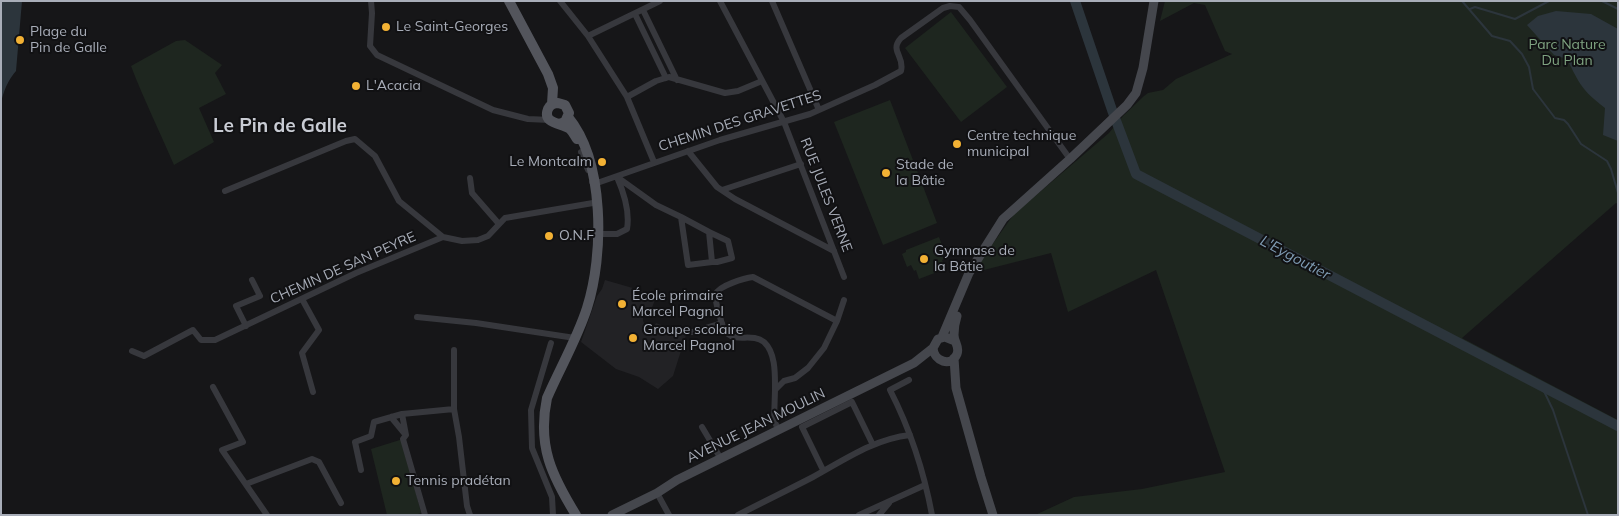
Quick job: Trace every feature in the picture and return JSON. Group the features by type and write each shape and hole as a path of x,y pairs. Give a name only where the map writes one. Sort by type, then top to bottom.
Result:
{"main road":[{"path":"509,1 551,82 554,113 574,133 581,152 590,184 593,204 596,266"},
{"path":"515,1 556,81 554,113"},
{"path":"568,110 568,117 565,122 554,113 568,110"},
{"path":"568,117 578,131 595,183 599,218 596,266 587,308 547,398 543,428 548,460 553,476 576,515"}],"street":[{"path":"372,1 370,46 374,53 493,110 528,119 554,113"},
{"path":"560,1 588,36 627,97 654,162"},
{"path":"588,36 660,1"},
{"name":"RUE JULES VERNE","path":"720,1 784,122 844,277"},
{"path":"772,1 819,110"},
{"path":"956,388 940,360 934,354 933,348 935,342 942,337 967,276 1008,213 1070,159 1132,99 1138,87 1154,1"},
{"name":"CHEMIN DES GRAVETTES","path":"595,183 618,177 654,162 819,110 874,85 901,71 903,64 895,47 896,43 943,8 950,6 959,7 970,20 1070,159"},
{"path":"643,10 677,80"},
{"path":"634,14 666,78"},
{"path":"627,97 656,81 666,78 725,93 738,91 762,81"},
{"path":"225,191 346,140 355,138 375,156 399,201 443,237 462,241 478,240 488,236 505,218 593,204"},
{"path":"688,151 717,187 735,199 834,251"},
{"path":"581,152 590,178 595,183"},
{"path":"722,190 801,164"},
{"path":"618,177 656,205 681,217 728,241 732,258 718,262 688,265 681,217"},
{"path":"598,234 617,234 627,229 626,205 618,177"},
{"path":"470,178 472,193 499,224"},
{"path":"710,232 712,262"},
{"name":"CHEMIN DE SAN PEYRE","path":"132,351 144,356 193,330 201,340 215,340 356,272 443,237"},
{"path":"940,360 949,362 954,358 958,350 955,341 955,321 967,276"},
{"path":"779,430 774,421 774,366 771,351 764,342 754,337 732,337 726,333 716,300 716,293 720,288 753,277 836,321"},
{"path":"246,326 236,306 260,296 252,280"},
{"path":"302,299 319,330 302,353 312,392"},
{"path":"775,390 784,381 795,378 808,368 824,348 844,300"},
{"path":"417,317 476,323 575,338"},
{"path":"692,332 722,323"},
{"path":"942,337 955,341"},
{"path":"551,343 531,410 532,448 552,497 553,515"},
{"name":"AVENUE JEAN MOULIN","path":"612,515 657,493 677,480 914,363 933,348"},
{"path":"454,350 454,409 467,506 470,515"},
{"path":"954,358 956,388 980,477 993,515"},
{"name":"AVENUE JEAN MOULIN","path":"914,363 940,360"},
{"path":"909,380 890,390 910,435 932,515"},
{"path":"213,387 243,442 222,450 267,515"},
{"path":"824,470 802,427 852,402 873,445"},
{"path":"361,470 355,442 371,436 374,422 402,414 454,409"},
{"path":"402,414 406,434 403,439 425,515"},
{"path":"391,417 406,434"},
{"path":"702,427 721,459"},
{"path":"738,515 873,445 895,436 910,435"},
{"path":"246,484 312,459 320,462 341,503"},
{"path":"859,515 925,485"},
{"path":"657,493 669,515"},
{"path":"879,515 883,508 891,501"}],"shaded area":[{"path":"1,1 22,1 16,71 6,86 1,103"},
{"path":"1556,11 1591,14 1618,29 1618,141 1603,135 1605,108 1582,86 1567,59 1554,55 1527,25 1538,16"},
{"name":"Groupe scolaire Marcel Pagnol","path":"605,280 657,295 651,310 646,308 643,314 643,321 646,327 652,330 656,323 686,335 673,376 658,389 639,377 616,369 581,342 597,296"}],"green space":[{"name":"Parc Nature Du Plan","path":"1165,1 1618,1 1618,204 1616,203 1462,338 1618,420 1618,515 1035,515 1074,497 1142,489 1225,472 1156,270 1068,312 1051,253 972,273 1014,214 1109,133 1123,116 1144,96 1148,93 1163,90 1176,79 1232,54 1225,51 1205,5 1194,3 1160,21"},
{"name":"Stade de la Bâtie","path":"951,12 1007,87 961,122 905,48"},
{"path":"185,40 222,65 215,73 226,94 199,108 214,142 174,165 131,66 176,41"},
{"name":"Stade de la Bâtie","path":"890,100 937,223 883,245 834,122"},
{"name":"Gymnase de la Bâtie","path":"939,237 947,258 942,260 945,269 919,279 916,270 914,271 911,265 907,267 902,254 906,250"},
{"name":"Tennis pradétan","path":"403,439 421,513 415,515 387,515 371,449"}],"waterway":[{"name":"L'Eygoutier","path":"1075,1 1136,174 1618,426"},
{"path":"1462,1 1492,36 1510,41 1522,54 1529,67 1533,89 1555,118 1564,120 1568,124 1581,144 1607,161 1618,193"},
{"path":"1470,9 1475,7 1515,19 1549,1"},
{"path":"1602,1 1618,9"},
{"path":"1542,387 1553,410 1588,515"}],"place":[{"name":"Le Saint-Georges","path":"386,27"},
{"name":"Plage du Pin de Galle","path":"20,40"},
{"name":"L'Acacia","path":"356,86"},
{"name":"Centre technique municipal","path":"957,144"},
{"name":"Le Montcalm","path":"602,162"},
{"name":"Stade de la Bâtie","path":"886,173"},
{"name":"O.N.F","path":"549,236"},
{"name":"Gymnase de la Bâtie","path":"924,259"},
{"name":"École primaire Marcel Pagnol","path":"622,304"},
{"name":"Groupe scolaire Marcel Pagnol","path":"633,338"},
{"name":"Tennis pradétan","path":"396,481"}],"district":[{"name":"Le Pin de Galle","path":"280,126"}]}
